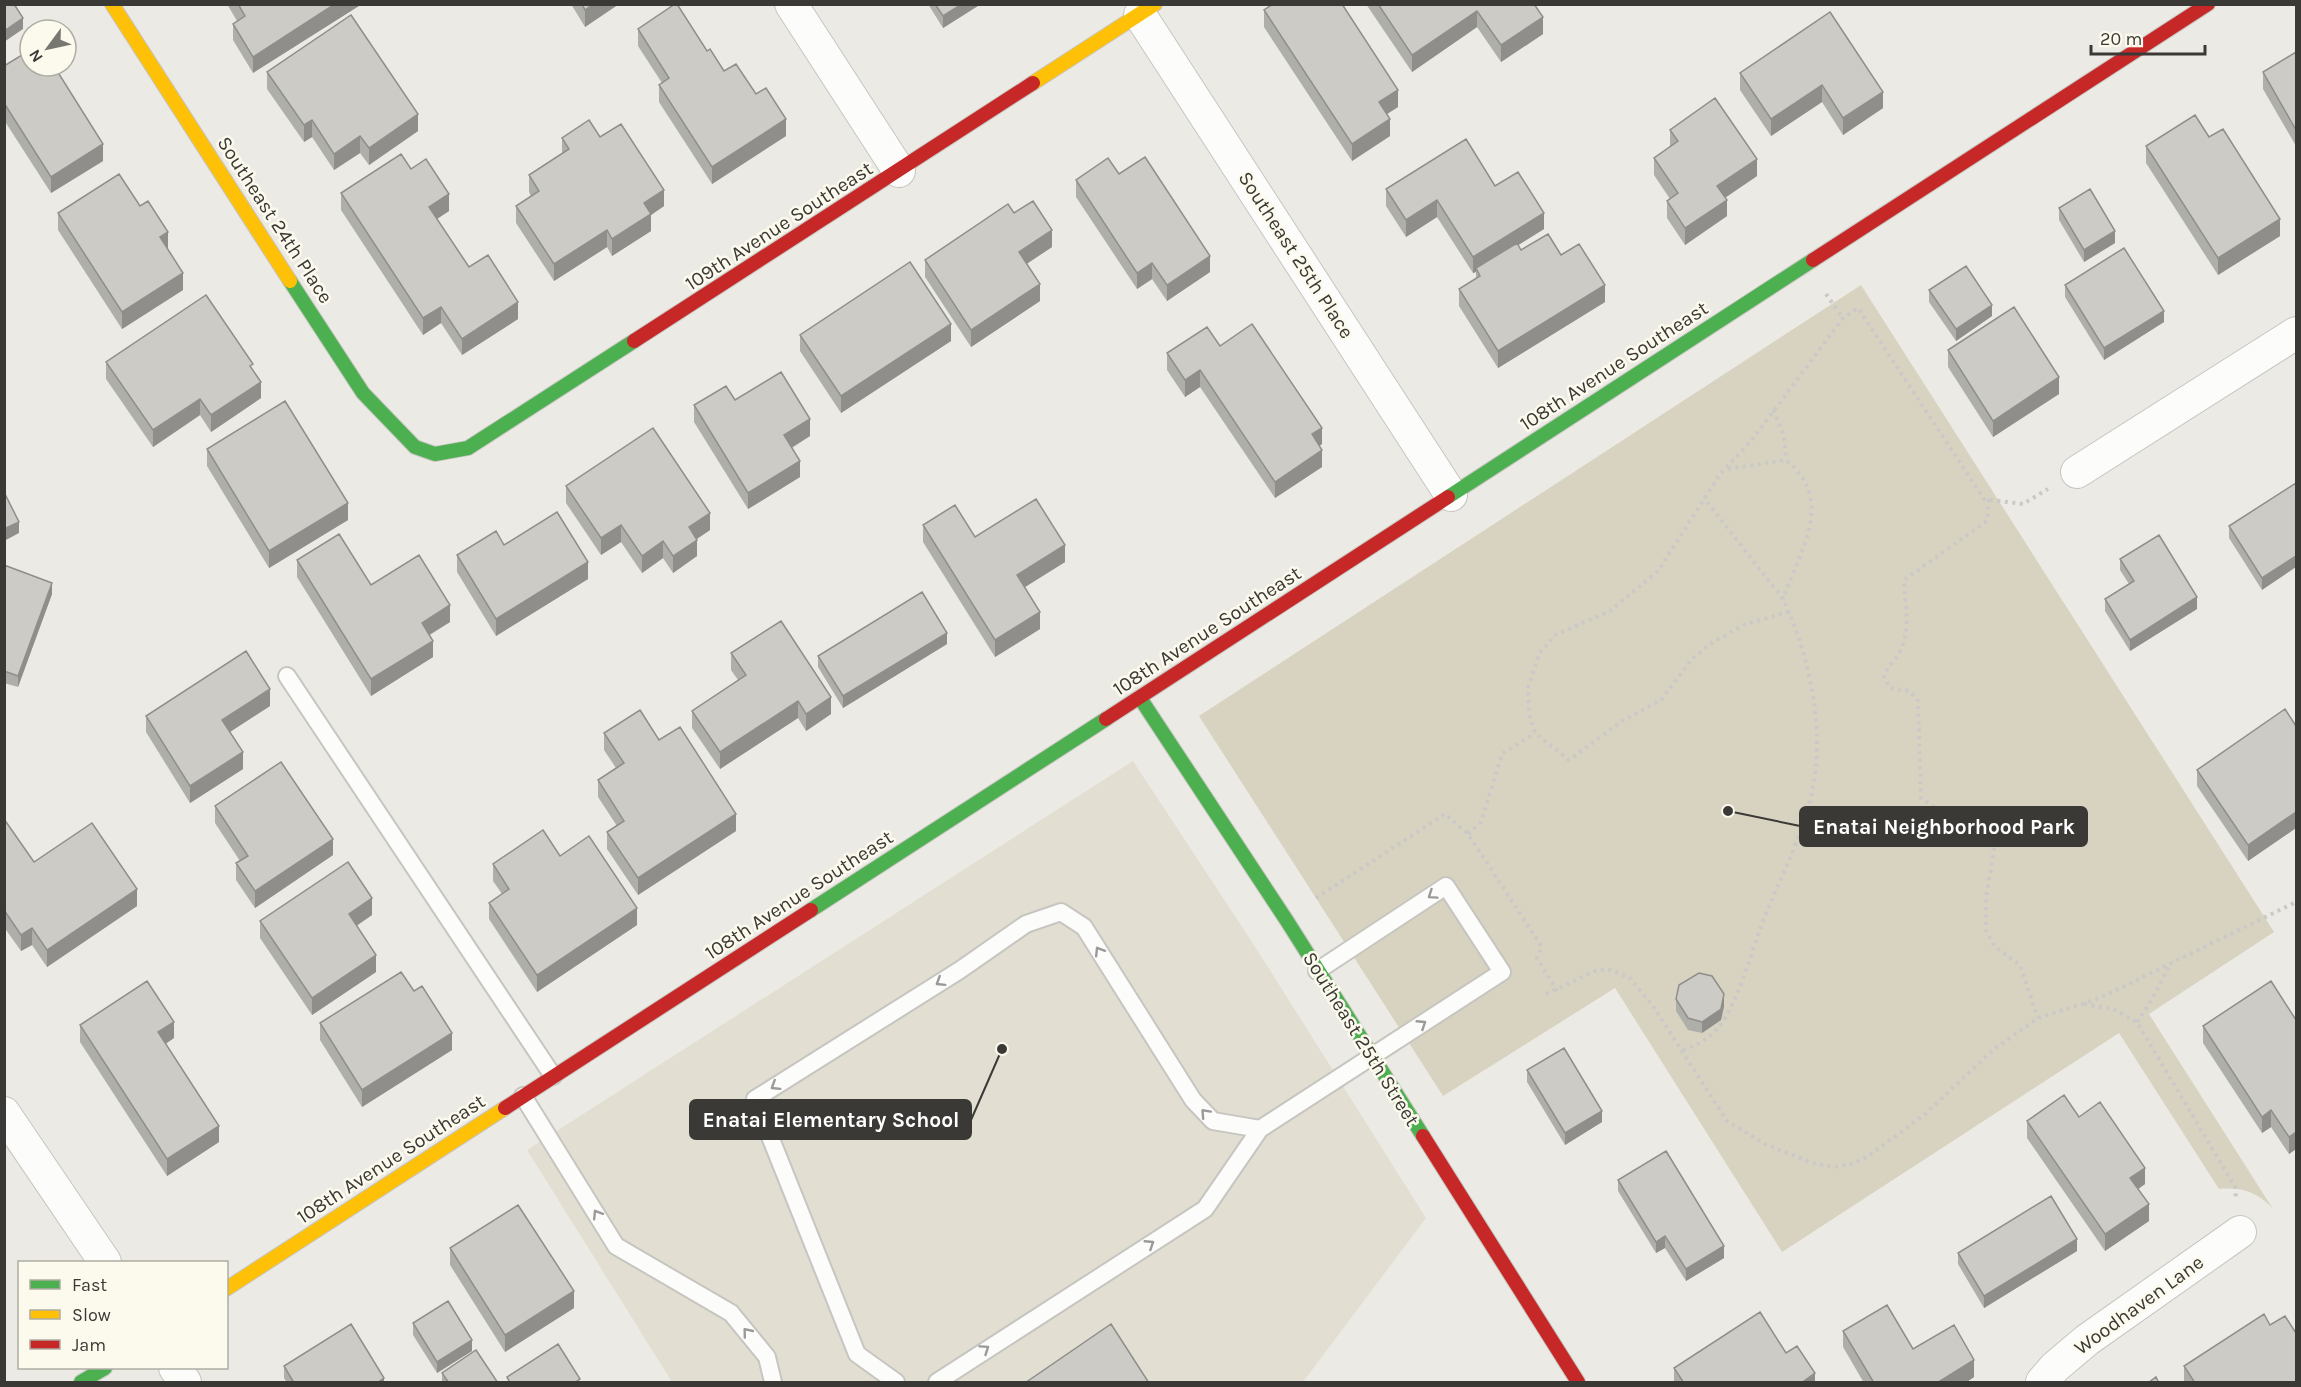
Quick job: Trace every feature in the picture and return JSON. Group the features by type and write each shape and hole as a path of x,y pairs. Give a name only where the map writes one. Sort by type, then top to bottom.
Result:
{"street":[{"name":"Southeast 24th Place","path":"112,4 363,393 415,447"},
{"path":"791,4 899,171"},
{"name":"108th Avenue Southeast","path":"228,1288 2208,4"},
{"name":"109th Avenue Southeast","path":"415,447 435,454 468,448 1147,10"},
{"name":"Southeast 25th Place","path":"1147,10 1452,495"},
{"path":"2077,472 2296,333"},
{"name":"Southeast 25th Street","path":"1140,698 1373,1056 1578,1383"},
{"path":"4,1113 104,1261"},
{"name":"Woodhaven Lane","path":"2042,1383 2055,1367 2087,1340 2240,1232"},
{"path":"81,1383 103,1369"},
{"path":"176,1369 185,1383"}],"lane":[{"path":"287,676 553,1076"},
{"path":"937,1383 1205,1209 1260,1129 1502,972 1446,886 1317,971"},
{"path":"896,1383 857,1354 755,1099 960,970 1026,924 1061,912 1084,927 1193,1100 1213,1121 1260,1129"},
{"path":"523,1096 616,1246 731,1313 767,1357 773,1383"}],"path":[{"path":"1789,612 1746,624 1713,642 1692,659 1661,700 1622,721 1569,760 1535,733 1529,713 1527,688 1539,654 1555,635 1610,611 1658,571 1689,527 1720,474 1727,469 1843,318 1858,308 1983,499 2023,504 2077,472"},
{"path":"1773,410 1784,435 1786,460 1808,485 1813,512 1783,599"},
{"path":"1727,469 1786,460"},
{"path":"1683,1050 1706,1040 1723,1021 1802,831 1812,794 1816,766 1810,684 1803,647 1789,612 1783,599 1704,498"},
{"path":"1989,499 1987,521 1904,580 1908,617 1905,639 1896,660 1888,668 1884,677 1890,688 1910,691 1918,703 1921,798 1994,848 1986,899 1986,930 1994,946 2020,965 2038,1018"},
{"path":"1468,834 1481,822 1502,754 1535,733"},
{"path":"1546,994 1595,972 1607,969 1619,972 1639,987 1683,1050 1714,1104 1727,1121 1765,1144 1812,1163 1834,1167 1852,1164 1867,1157 1924,1114 1994,1050 2038,1018 2084,1004 2296,902"},
{"path":"2137,1022 2171,963"},
{"path":"2084,1004 2114,1009 2137,1022 2235,1187 2240,1232"}],"shaded area":[{"path":"1861,285 2274,932 2149,1014 2273,1209 2261,1198 2249,1192 2219,1189 2119,1033 1782,1252 1615,988 1443,1096 1199,716"},
{"path":"1133,761 1256,948 1426,1218 1303,1382 672,1382 527,1150"}],"building":[{"path":"4,4 14,4 23,18 18,18 18,21 4,31"},
{"path":"238,4 335,4 253,57 233,24 245,16"},
{"path":"582,4 593,4 585,10"},
{"path":"675,4 707,51 710,49 724,71 736,64 756,94 766,88 786,119 712,167 659,85 669,78 638,29"},
{"path":"935,4 962,4 943,16"},
{"path":"1273,4 1342,4 1398,90 1379,102 1390,119 1352,144 1264,10"},
{"path":"1378,4 1534,4 1543,17 1501,45 1477,11 1412,55"},
{"path":"1830,12 1883,92 1843,118 1822,85 1771,119 1740,73"},
{"path":"351,15 418,114 369,148 360,136 334,154 312,120 304,125 267,72"},
{"path":"2296,52 2296,130 2263,72"},
{"path":"18,57 18,78 62,78 103,144 51,177 4,103 4,66"},
{"path":"1715,98 1757,159 1717,186 1727,200 1685,228 1667,201 1678,193 1654,158 1678,141 1670,130"},
{"path":"2195,115 2209,137 2223,129 2280,219 2218,258 2146,146"},
{"path":"589,120 600,137 621,124 664,190 644,203 651,214 612,239 607,230 554,264 516,206 539,191 529,175 569,149 562,138"},
{"path":"1466,139 1495,186 1518,172 1544,213 1473,257 1437,200 1406,220 1386,189"},
{"path":"401,154 411,169 426,159 449,194 429,207 469,267 488,255 518,302 462,339 441,307 423,318 341,193"},
{"path":"1145,157 1210,256 1167,285 1152,263 1137,273 1076,180 1108,158 1119,174"},
{"path":"119,174 140,206 148,201 168,232 160,237 183,273 122,312 58,213"},
{"path":"2090,189 2115,231 2084,250 2059,208"},
{"path":"1033,201 1052,230 1019,252 1040,284 971,330 925,260 1008,204 1014,213"},
{"path":"1548,234 1561,255 1579,244 1605,285 1498,351 1459,289 1480,276 1476,268 1517,243 1521,250"},
{"path":"2124,248 2164,311 2104,348 2065,285"},
{"path":"910,262 951,324 841,396 800,335"},
{"path":"1966,266 1992,305 1956,329 1929,290"},
{"path":"206,295 253,364 250,366 261,382 211,415 200,399 153,430 106,362"},
{"path":"2014,307 2059,377 1993,421 1948,350"},
{"path":"1252,324 1322,428 1312,434 1322,450 1275,482 1200,370 1185,380 1167,353 1207,327 1220,346"},
{"path":"781,372 810,419 784,435 800,461 748,493 694,405 726,386 735,400"},
{"path":"285,401 348,503 269,551 207,449"},
{"path":"653,428 710,513 689,527 697,540 673,556 663,541 642,556 621,525 601,538 566,486"},
{"path":"2296,483 2296,556 2262,578 2229,526"},
{"path":"4,492 19,522 4,529"},
{"path":"1036,499 1065,545 1017,575 1040,612 995,640 923,525 955,505 975,537"},
{"path":"557,512 588,562 496,619 457,555 496,531 504,545"},
{"path":"339,534 371,585 419,555 450,605 422,623 433,641 371,679 297,560"},
{"path":"2159,535 2197,597 2130,640 2105,599 2134,581 2120,559"},
{"path":"4,565 52,583 18,676 4,671"},
{"path":"922,592 947,633 843,696 818,656"},
{"path":"781,621 831,697 806,714 798,701 720,752 692,711 746,675 731,653"},
{"path":"246,651 270,689 222,720 243,752 190,786 146,716"},
{"path":"2285,709 2296,726 2296,812 2248,845 2197,770"},
{"path":"640,710 659,740 680,727 736,814 638,878 607,832 624,821 598,780 624,763 604,733"},
{"path":"281,762 333,839 255,891 236,863 248,856 215,806"},
{"path":"4,819 34,862 92,823 137,889 47,950 32,928 21,935 4,910"},
{"path":"543,830 560,856 589,836 637,908 537,975 489,903 509,889 493,864"},
{"path":"348,862 372,898 349,914 376,955 312,998 260,921"},
{"path":"401,972 414,991 422,986 452,1033 362,1090 320,1023"},
{"path":"1699,973 1712,976 1724,994 1721,1009 1702,1022 1688,1018 1676,999 1679,985"},
{"path":"147,981 174,1022 158,1032 219,1126 167,1159 80,1025"},
{"path":"2271,981 2296,1020 2296,1132 2289,1137 2271,1110 2262,1117 2203,1026"},
{"path":"1564,1048 1602,1111 1565,1133 1527,1070"},
{"path":"2064,1095 2079,1117 2100,1102 2145,1168 2130,1178 2149,1204 2105,1234 2027,1121"},
{"path":"1666,1151 1724,1246 1686,1269 1665,1236 1656,1242 1618,1180"},
{"path":"2051,1196 2077,1239 1984,1296 1958,1253"},
{"path":"518,1205 574,1291 505,1335 450,1248"},
{"path":"448,1301 472,1340 437,1362 413,1323"},
{"path":"1887,1305 1913,1349 1954,1325 1974,1360 1937,1383 1874,1383 1843,1331"},
{"path":"1760,1312 1786,1353 1797,1346 1815,1373 1801,1383 1684,1383 1674,1368"},
{"path":"2264,1314 2270,1325 2285,1316 2296,1333 2296,1383 2195,1383 2184,1366"},
{"path":"351,1324 384,1378 377,1383 294,1383 284,1366"},
{"path":"1111,1324 1149,1383 1025,1383"},
{"path":"558,1344 580,1379 574,1383 510,1383 507,1377"},
{"path":"476,1350 498,1383 449,1383 442,1373"},
{"path":"2156,1377 2159,1383 2148,1383"}],"traffic: fast":[{"path":"1448,497 1813,260"},
{"path":"290,281 363,393 415,447 435,454 468,448 634,341"},
{"path":"1140,698 1287,921 1423,1136"},
{"path":"811,910 1106,719"},
{"path":"81,1382 103,1369"}],"traffic: slow":[{"path":"112,4 290,281"},
{"path":"1033,83 1155,4"},
{"path":"228,1288 505,1108"}],"traffic: jam":[{"path":"1813,260 2208,4"},
{"path":"634,341 1033,83"},
{"path":"1106,719 1448,497"},
{"path":"505,1108 811,910"},
{"path":"1423,1136 1578,1382"}],"place":[{"name":"Enatai Neighborhood Park","path":"1728,811"},
{"name":"Enatai Elementary School","path":"1002,1049"}]}
